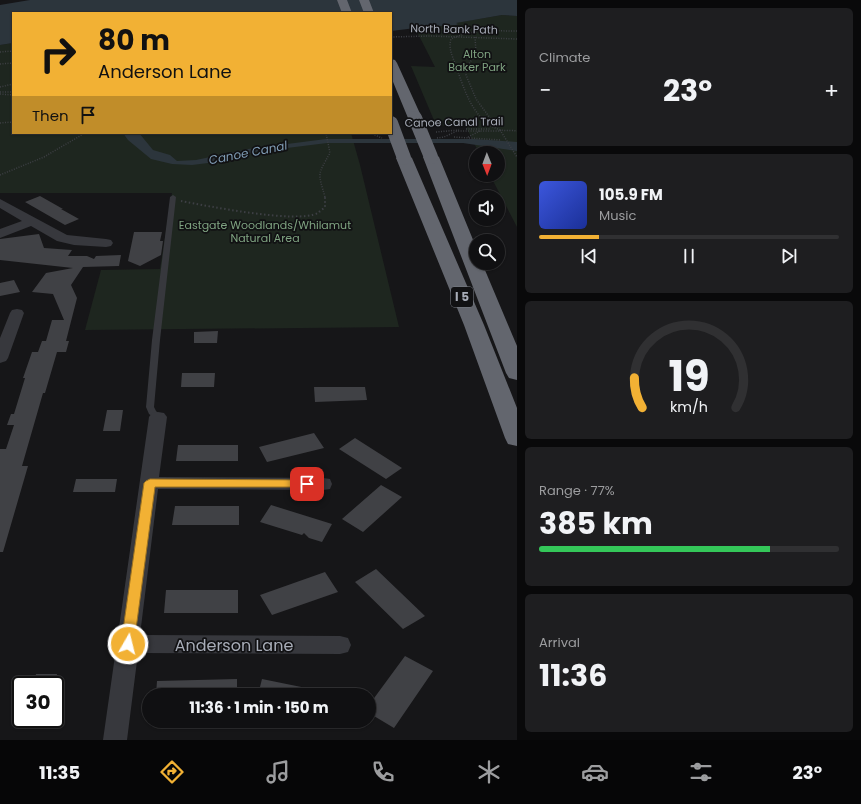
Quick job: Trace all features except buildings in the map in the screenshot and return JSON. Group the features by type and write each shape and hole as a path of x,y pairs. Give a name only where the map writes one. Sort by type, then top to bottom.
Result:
{"highway":[{"path":"342,0 347,12"},
{"path":"364,0 369,12"},
{"name":"I 5","path":"392,65 431,157 517,374"},
{"name":"I 5","path":"392,126 404,158 474,324 517,438"}],"street":[{"path":"0,203 62,238 74,241 106,243"},
{"path":"0,234 32,221"},
{"path":"0,358 17,313"},
{"path":"115,740 158,417"},
{"path":"150,483 323,484"},
{"name":"Anderson Lane","path":"128,644 340,645"}],"lane":[{"path":"158,417 152,412 150,407 156,340 173,199"}],"path":[{"path":"433,138 444,137 456,131 517,131 499,130 483,119 471,104 464,90 449,46 451,39 454,37 469,33 517,31"},
{"name":"North Bank Path","path":"392,37 475,37 517,39"},
{"path":"475,37 476,53 466,68 465,74 467,82 481,107 506,139 517,157"},
{"path":"0,52 12,51"},
{"path":"0,64 12,63"},
{"path":"0,87 12,84"},
{"path":"0,93 12,93"},
{"path":"0,123 12,122"},
{"path":"468,137 484,129"},
{"name":"Canoe Canal Trail","path":"436,132 484,129 517,130"},
{"path":"0,175 60,150 84,134"},
{"path":"173,199 279,217 306,216 322,211 325,208 325,196 319,175 320,167 330,153 326,134"},
{"path":"373,134 387,138"},
{"path":"454,138 468,137 501,140"}],"green space":[{"name":"Alton Baker Park","path":"502,15 517,16 517,227 505,204 505,190 498,190 494,182 505,182 505,146 476,146 466,127 436,125 411,66 435,67 415,28 456,25 455,23"},
{"name":"Eastgate Woodlands/Whilamut Natural Area","path":"12,43 12,134 351,134 399,327 85,330 101,270 160,269 172,193 0,193 0,45"}],"water":[{"path":"30,0 517,0 517,16 502,15 456,23 458,24 456,25 392,31 392,12 12,12 12,43 0,45 0,5"},
{"name":"Canoe Canal","path":"124,134 140,134 153,150 170,155 177,161 196,160 248,149 326,139 474,139 517,142 517,151 505,149 505,146 483,146 463,143 327,143 255,152 216,162 192,165 172,164 151,159 128,140"}],"route":[{"path":"128,644 150,483 307,484"}]}
